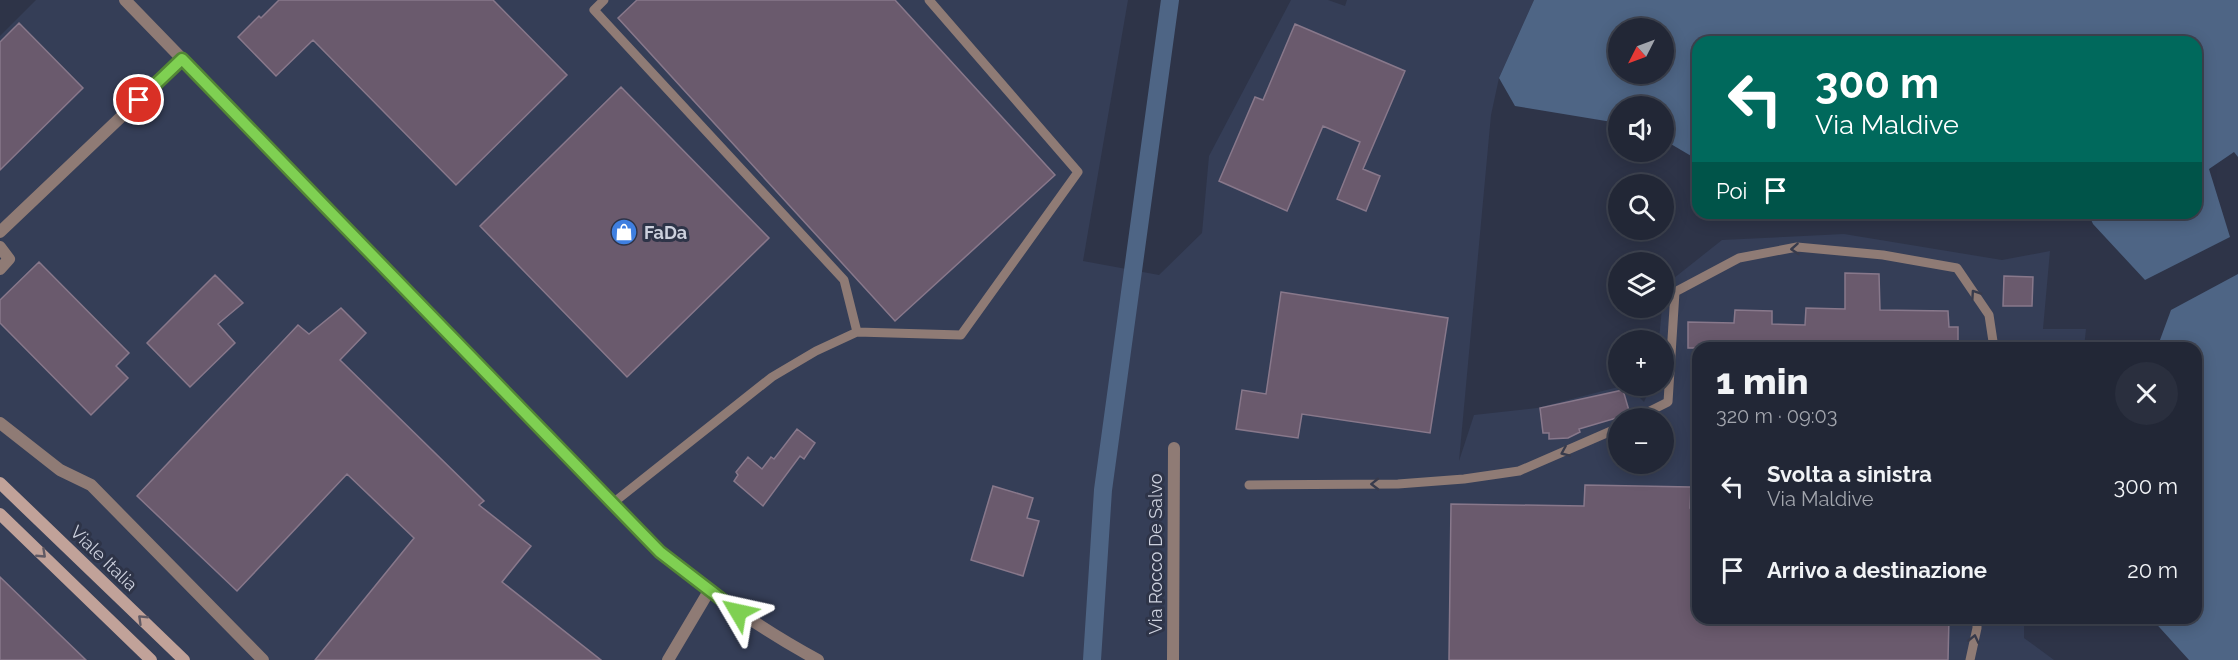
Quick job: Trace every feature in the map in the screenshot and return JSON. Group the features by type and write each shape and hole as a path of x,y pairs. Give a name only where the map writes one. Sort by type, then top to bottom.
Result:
{"main road":[{"name":"Viale Italia","path":"0,483 184,660"},
{"path":"0,514 151,660"}],"street":[{"path":"125,0 660,552 752,622 818,660"},
{"path":"0,232 182,59"},
{"path":"0,248 9,259 0,269"},
{"path":"0,423 60,470 91,485 262,660"},
{"name":"Via Rocco De Salvo","path":"1173,660 1174,448"},
{"path":"668,660 709,591"}],"lane":[{"path":"604,0 594,9 844,280 857,332"},
{"path":"613,502 772,378 816,351 857,332 961,334 1078,172 929,0"},
{"path":"1656,408 1668,402 1674,292 1739,258 1797,247 1883,255 1957,268 1989,315 1993,342"},
{"path":"1249,485 1398,484 1464,479 1519,471 1608,432"},
{"path":"1970,660 1977,624"}],"shaded area":[{"path":"36,0 1128,0 1083,261 1159,275 1202,233 1209,156 1291,0 1328,0 1345,6 1347,0 1534,0 1499,78 1491,115 1459,461 1474,415 1537,408 1608,390 1608,396 1638,396 1644,402 1647,396 1674,396 1674,330 1660,330 1661,318 1674,318 1674,278 1722,240 1844,234 2002,260 2050,251 2043,329 2086,329 2085,342 1692,342 1692,624 2024,624 2024,638 2054,660 0,660 0,36"},
{"path":"1534,0 2238,0 2238,157 2234,152 2209,169 2230,237 2145,280 2091,219 2202,219 2202,36 1692,36 1692,156 1674,146 1674,96 1608,96 1608,121 1515,106 1499,78"},
{"path":"2238,274 2238,660 2189,660 2156,624 2202,624 2202,342 2159,342 2171,310"}],"building":[{"path":"279,0 493,0 567,75 456,185 313,40 276,76 238,37"},
{"path":"637,0 895,0 1055,175 895,321 618,18"},
{"path":"19,23 83,88 0,170 0,42"},
{"path":"1295,24 1405,71 1363,169 1380,176 1366,211 1337,199 1360,142 1323,126 1287,211 1219,181 1255,97 1263,100"},
{"name":"FaDa","path":"621,87 769,238 627,377 480,226"},
{"path":"39,262 129,353 116,366 128,378 91,415 0,323 0,300"},
{"path":"1845,273 1879,274 1880,310 1948,311 1949,327 1958,327 1958,342 1692,342 1692,348 1688,348 1688,322 1734,323 1735,310 1772,311 1772,324 1805,325 1806,308 1845,309"},
{"path":"215,275 243,303 218,324 235,343 190,387 147,343"},
{"path":"2004,276 2033,277 2032,306 2003,306"},
{"path":"1281,292 1448,318 1430,433 1302,414 1298,438 1236,429 1242,390 1266,394"},
{"path":"341,308 366,333 340,360 484,501 479,505 531,546 502,582 601,660 315,660 414,538 347,474 237,591 137,496 298,325 309,334"},
{"path":"1608,393 1608,396 1625,396 1628,408 1608,408 1608,420 1579,429 1580,432 1568,438 1549,439 1549,433 1543,433 1540,408"},
{"path":"797,429 815,443 804,459 800,456 763,506 734,481 738,475 736,472 748,457 762,469 771,457 774,459"},
{"path":"1585,485 1691,487 1692,624 1949,624 1948,660 1449,660 1451,504 1584,506"},
{"path":"993,486 1033,498 1027,518 1039,521 1023,576 971,560"},
{"path":"0,577 86,660 0,660"}],"waterway":[{"path":"1092,660 1103,490 1170,0"}],"place":[{"name":"FaDa","path":"624,232"}],"route":[{"path":"139,100 182,59 660,552 738,612"}]}
